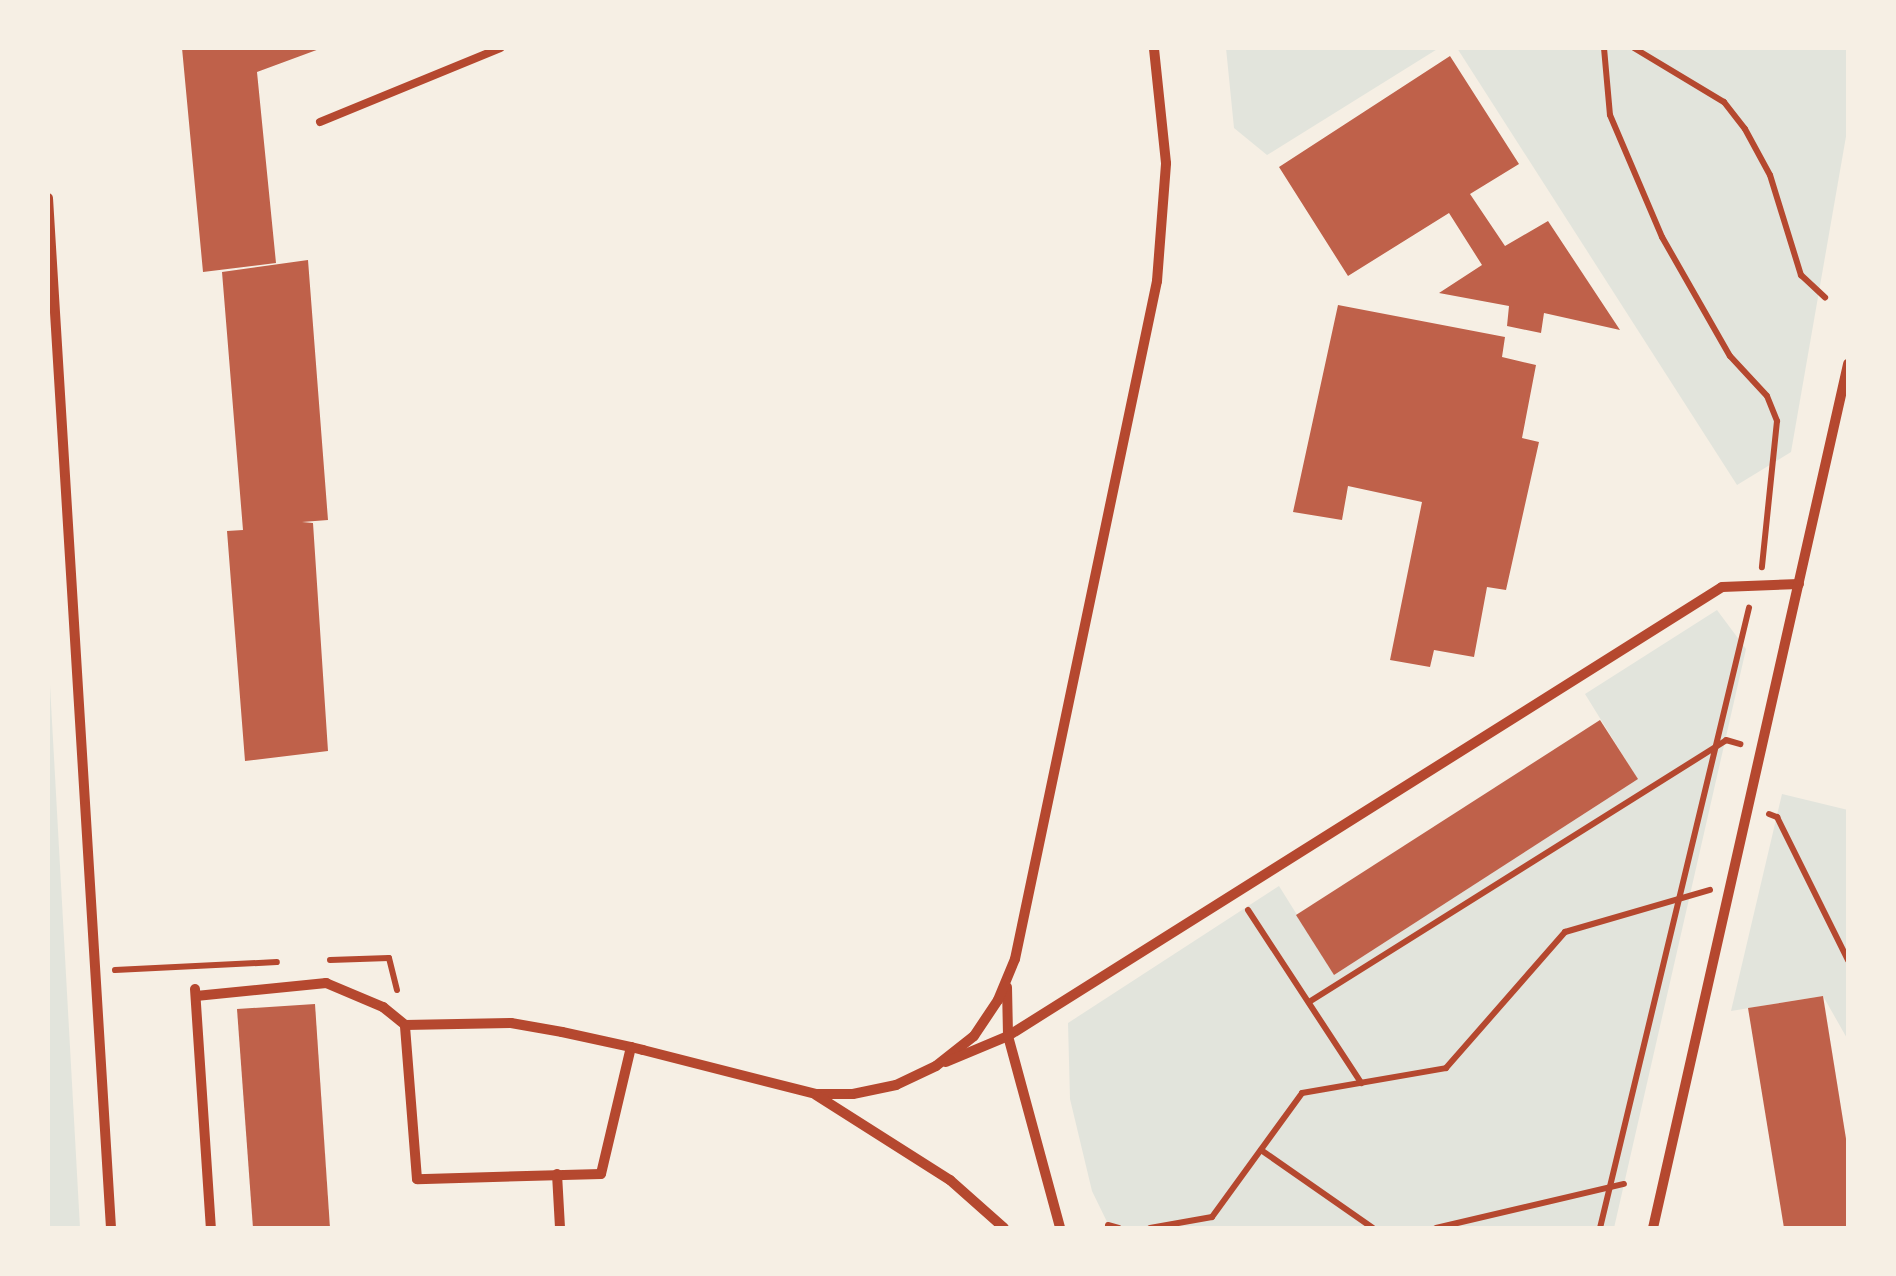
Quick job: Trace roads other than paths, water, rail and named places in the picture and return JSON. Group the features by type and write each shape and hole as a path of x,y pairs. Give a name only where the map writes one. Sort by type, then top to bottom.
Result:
{"street":[{"path":"1060,1228 1008,1036 1007,983 1158,281 1166,162 1154,48"},
{"path":"48,198 111,1228"},
{"path":"1653,1228 1848,364"},
{"path":"815,1094 896,1085 1008,1036 1722,587 1799,584"},
{"path":"212,1228 195,993 326,983 406,1025 477,1020 631,1047 815,1094 950,1180 1004,1228"},
{"path":"936,1066 974,1036 1007,983"},
{"path":"406,1025 416,1178 602,1174 631,1047"},
{"path":"557,1174 560,1228"}],"lane":[{"path":"320,122 500,48"}]}
